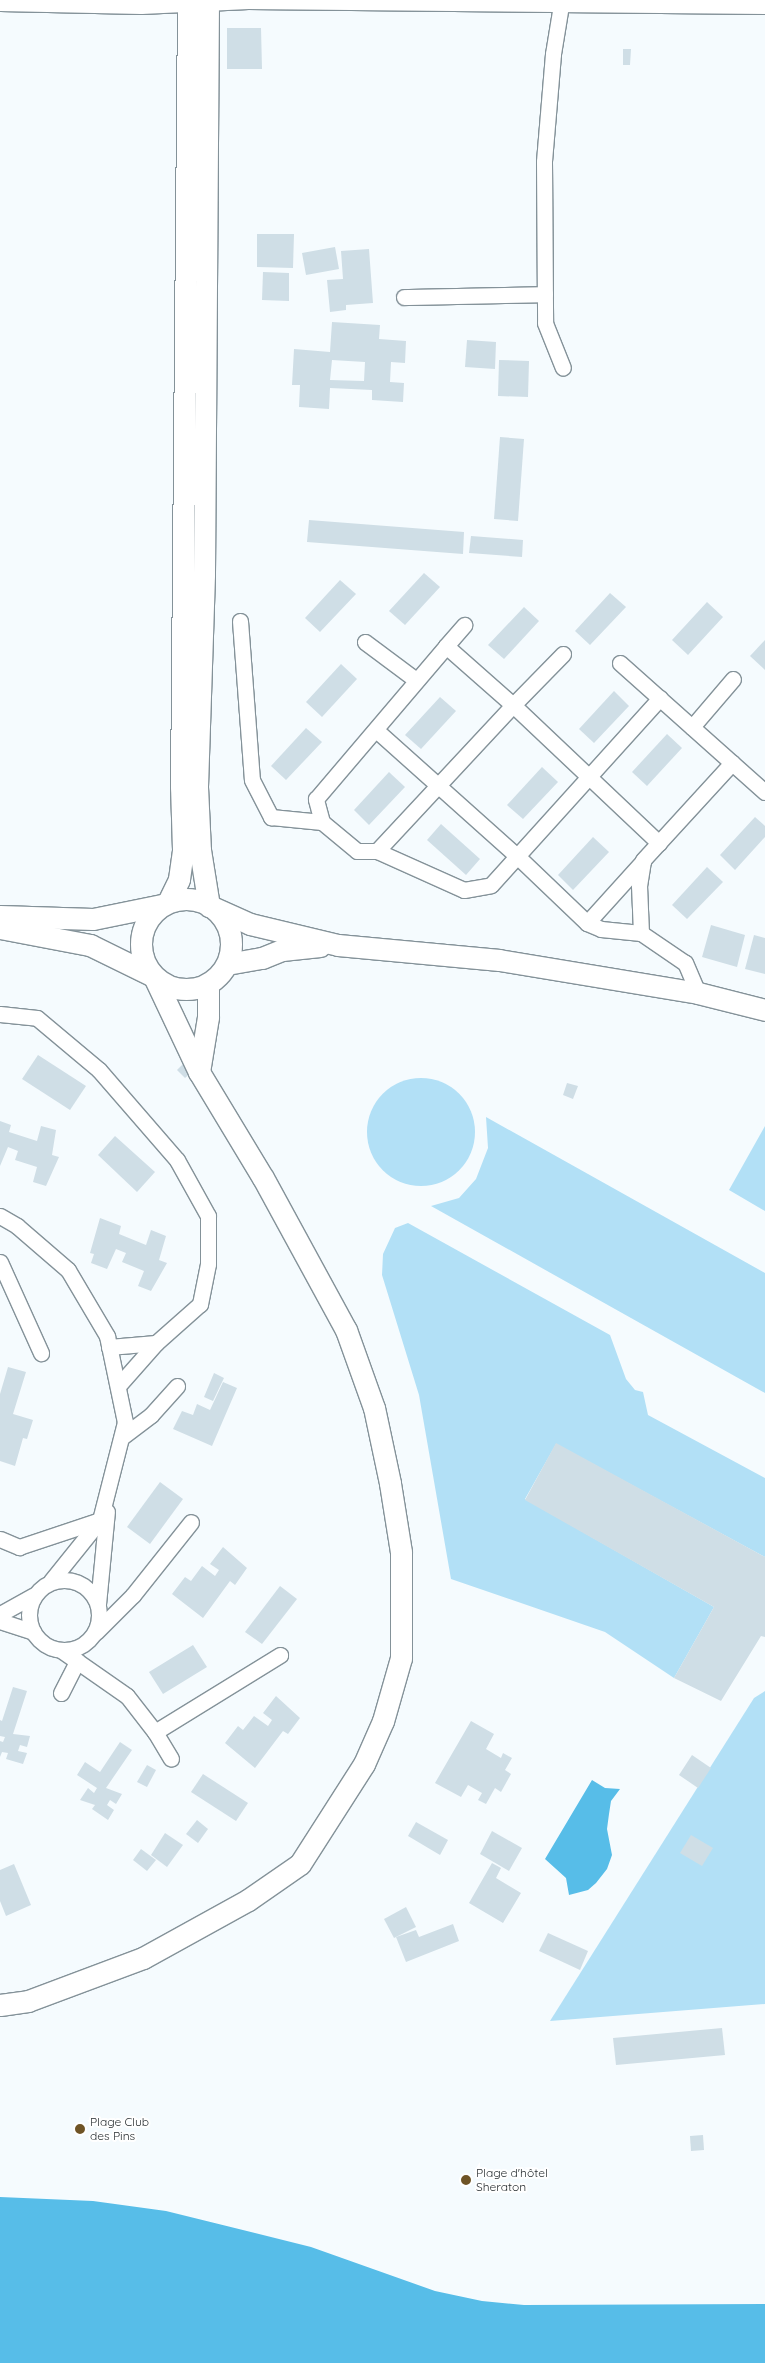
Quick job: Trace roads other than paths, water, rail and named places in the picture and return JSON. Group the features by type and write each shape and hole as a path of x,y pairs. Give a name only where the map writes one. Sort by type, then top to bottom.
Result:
{"main road":[{"path":"0,2005 28,2001 142,1958 248,1900 300,1864 364,1764 383,1721 401,1658 401,1552 374,1408 346,1330 263,1178 199,1072 140,949 141,935 146,921 168,903 179,879 183,849 198,1"},
{"path":"0,928 90,946 179,989 194,989 208,984 227,964 231,952 227,926 209,906 200,850 197,787 204,575 198,1"},
{"path":"0,916 93,919 168,903 197,900 250,924 338,944 499,960 698,992 765,1010"},
{"path":"227,964 262,958 282,950 338,944"},
{"path":"199,1072 208,1017 208,984"}],"street":[{"path":"0,3 141,6 198,1 765,6"},
{"path":"561,5 553,54 544,162 545,323 563,368"},
{"path":"404,297 545,294"},
{"path":"240,621 252,780 270,817 322,822 357,851 377,851 464,890 491,885 660,698"},
{"path":"322,822 316,799 464,625"},
{"path":"365,642 416,680"},
{"path":"446,646 513,705 659,843"},
{"path":"377,851 563,654"},
{"path":"620,663 765,792"},
{"path":"692,728 733,680"},
{"path":"376,730 518,856 587,923 601,928 641,933 685,964 698,992"},
{"path":"587,923 732,763"},
{"path":"641,933 639,886 643,860"},
{"path":"0,1014 37,1018 99,1070 177,1160 208,1216 208,1264 200,1304 156,1343 118,1386"},
{"path":"0,1216 17,1226 68,1270 107,1336 125,1422 100,1520 51,1581 33,1596 0,1614"},
{"path":"0,1262 41,1353"},
{"path":"109,1347 156,1343"},
{"path":"122,1437 151,1415 177,1386"},
{"path":"92,1637 99,1615 98,1604 109,1490"},
{"path":"0,1539 20,1547 100,1520"},
{"path":"61,1650 83,1644 92,1637 133,1595 191,1522"},
{"path":"51,1581 62,1579 84,1586 98,1604"},
{"path":"33,1596 28,1614 33,1632"},
{"path":"0,1622 33,1632 50,1648 61,1650 127,1696 155,1732 171,1759"},
{"path":"155,1732 280,1655"},
{"path":"61,1693 78,1661"}],"water":[{"path":"592,1780 605,1788 620,1789 611,1801 607,1829 612,1855 607,1869 596,1883 588,1890 569,1895 566,1878 545,1859"},
{"path":"0,2197 93,2201 166,2211 311,2247 435,2291 482,2301 524,2305 765,2304 765,2363 0,2363"}],"place":[{"name":"Plage Club des Pins","path":"80,2129"},
{"name":"Plage d'hôtel Sheraton","path":"466,2180"}]}
